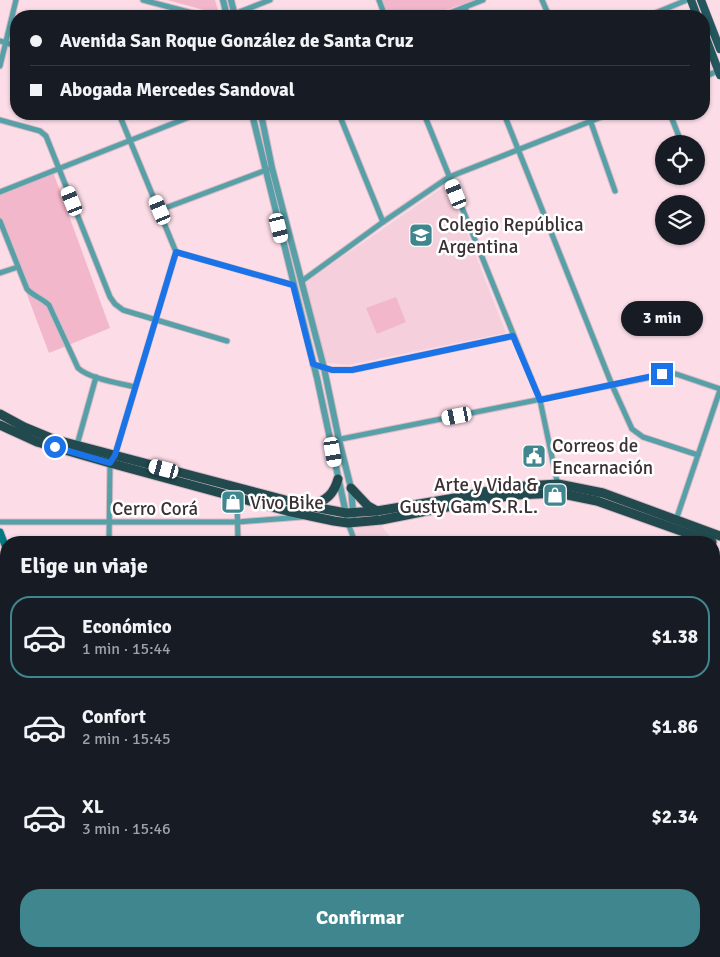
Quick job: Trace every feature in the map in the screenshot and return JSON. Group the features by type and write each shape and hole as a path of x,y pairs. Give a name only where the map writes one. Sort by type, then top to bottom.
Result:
{"highway":[{"path":"0,414 52,439 77,445 112,459 237,498 310,516 351,523 558,488"},
{"path":"0,425 37,442 308,506 349,512 377,511 455,498 508,486 558,488 674,524 720,536"},
{"path":"0,430 15,432"},
{"path":"308,506 319,503 330,496 335,489 338,479"},
{"path":"351,488 368,506 377,511"},
{"path":"674,524 699,536"}],"main road":[{"path":"710,23 720,49"},
{"path":"710,48 720,72"}],"street":[{"path":"143,0 178,10"},
{"path":"246,10 270,0"},
{"path":"457,10 482,0"},
{"path":"663,10 687,0"},
{"path":"0,66 3,42 10,19"},
{"path":"0,120 40,131 46,136 110,297 115,304 123,310 227,341"},
{"path":"109,536 109,475 112,459 176,252 121,120"},
{"path":"0,192 182,120"},
{"path":"253,120 313,364 338,479 349,512 353,536"},
{"path":"262,120 272,168 324,368 351,488 349,512"},
{"path":"341,120 383,222"},
{"path":"426,120 540,400 558,488"},
{"path":"506,120 628,422 637,434 698,455"},
{"path":"672,120 678,135"},
{"path":"302,281 449,177 590,121 615,191"},
{"path":"160,210 272,168"},
{"path":"0,221 27,289 49,304 78,368 82,372 96,377 135,387"},
{"path":"176,252 293,285"},
{"path":"0,274 18,266"},
{"path":"313,364 342,371 352,370 513,336"},
{"path":"331,441 669,374 684,377 720,390 674,524"},
{"path":"77,445 96,377"},
{"path":"237,498 238,536"},
{"name":"Cerro Corá","path":"0,522 20,520 110,523 238,522 310,516"}],"shaded area":[{"path":"167,0 215,0 218,10 204,10"},
{"path":"382,0 475,0 446,10 386,10"},
{"path":"53,172 110,328 49,353 0,223 0,194"},
{"name":"Colegio República Argentina","path":"448,184 506,333 348,365 320,362 300,286"},
{"path":"396,297 406,322 377,334 366,308"},
{"path":"381,525 389,536 354,536 352,526"}],"place":[{"name":"Colegio República Argentina","path":"421,235"},
{"name":"Correos de Encarnación","path":"534,456"},
{"name":"Arte y Vida & Gusty Gam S.R.L.","path":"555,495"},
{"name":"Vivo Bike","path":"233,502"}],"route":[{"path":"55,447 110,463 115,455 176,252 293,285 313,364 324,368 342,371 352,370 513,336 540,400 662,374"}]}
